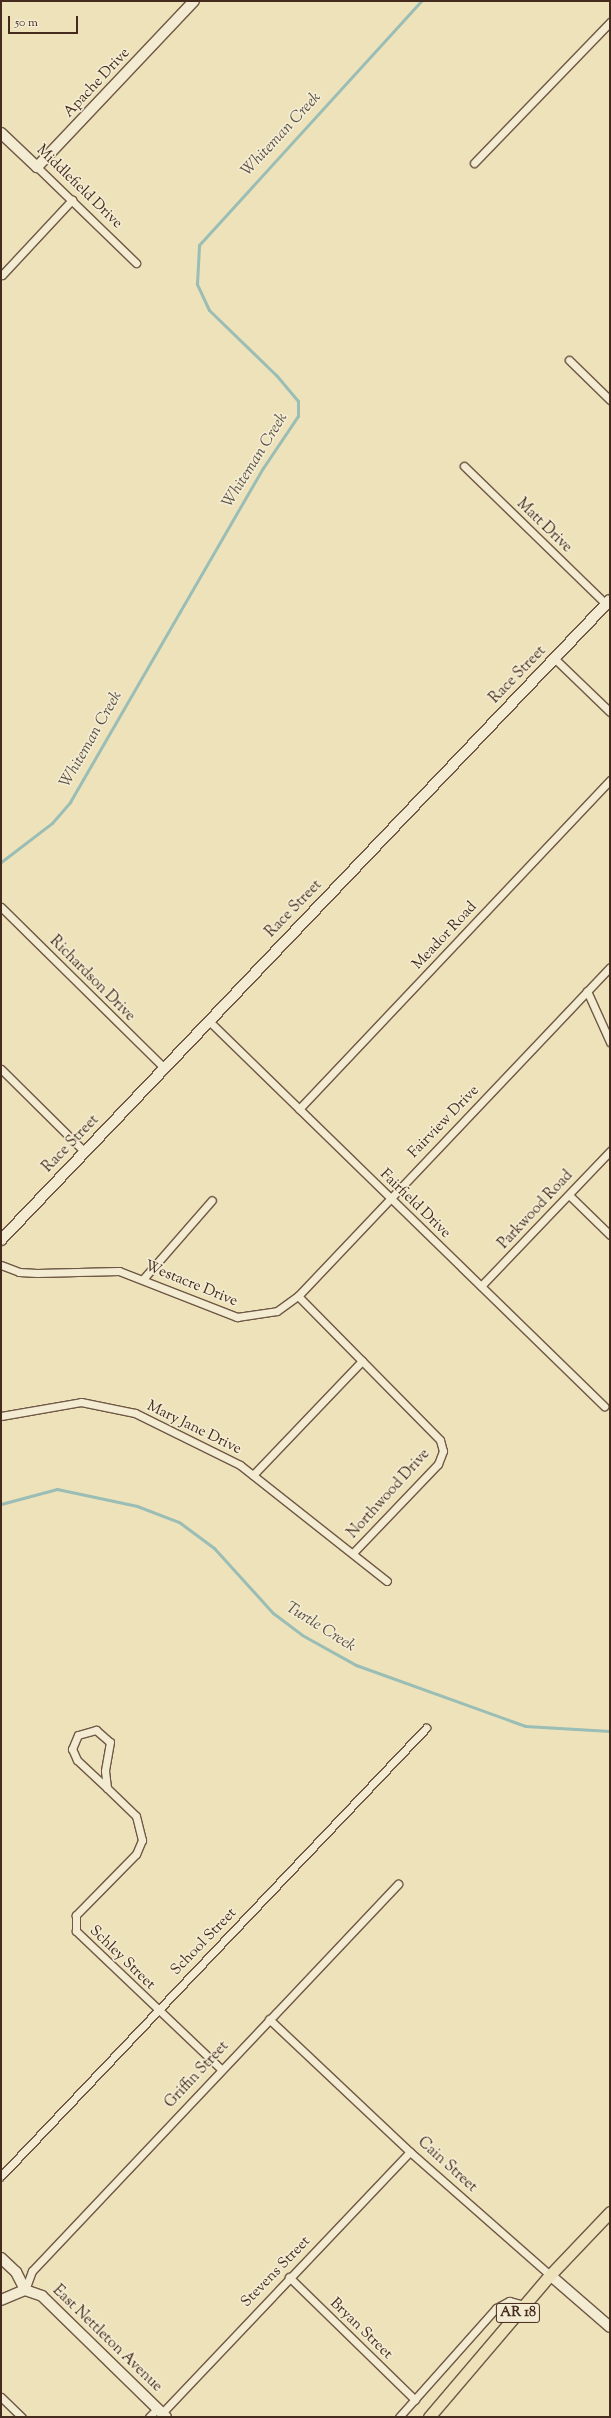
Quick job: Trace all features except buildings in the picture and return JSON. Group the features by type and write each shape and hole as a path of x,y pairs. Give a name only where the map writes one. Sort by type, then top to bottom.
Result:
{"main road":[{"name":"AR 18","path":"429,2417 550,2275 610,2212"}],"street":[{"name":"Apache Drive","path":"37,167 194,1"},
{"path":"474,164 610,22"},
{"name":"Middlefield Drive","path":"1,133 136,263"},
{"path":"2,275 72,200"},
{"path":"569,360 610,400"},
{"name":"Matt Drive","path":"464,466 608,602"},
{"name":"Race Street","path":"1,1240 608,602"},
{"path":"554,659 610,712"},
{"name":"Meador Road","path":"299,1109 610,780"},
{"name":"Richardson Drive","path":"1,907 164,1068"},
{"name":"Fairview Drive","path":"298,1296 390,1197 610,967"},
{"path":"588,991 610,1042"},
{"name":"Fairfield Drive","path":"209,1021 604,1406"},
{"path":"1,1069 85,1152"},
{"name":"Parkwood Road","path":"481,1286 610,1151"},
{"path":"569,1195 610,1235"},
{"path":"144,1278 212,1200"},
{"name":"Westacre Drive","path":"1,1266 19,1272 37,1273 119,1271 144,1278 237,1317 277,1311 298,1296"},
{"path":"253,1475 362,1361 298,1296"},
{"name":"Northwood Drive","path":"353,1553 438,1464 443,1451 440,1440 362,1361"},
{"name":"Mary Jane Drive","path":"1,1416 81,1402 116,1407 210,1447 253,1475 387,1581"},
{"name":"School Street","path":"1,2176 426,1728"},
{"path":"96,1730 110,1742 105,1772 107,1788 77,1760 72,1749 74,1739 83,1731 96,1730"},
{"name":"Schley Street","path":"107,1788 136,1816 142,1836 136,1854 80,1911 74,1921 78,1934 220,2070"},
{"name":"Griffin Street","path":"25,2290 32,2271 220,2070 398,1884"},
{"name":"Cain Street","path":"269,2019 410,2152 610,2328"},
{"name":"Stevens Street","path":"149,2417 162,2413 289,2277 410,2152"},
{"path":"1,2258 16,2272 25,2290 1,2300"},
{"name":"Bryan Street","path":"289,2277 415,2400"},
{"name":"East Nettleton Avenue","path":"25,2290 49,2300 162,2413"},
{"path":"399,2417 496,2308 509,2301 524,2305"},
{"path":"1,2397 22,2417"}],"waterway":[{"name":"Whiteman Creek","path":"1,862 52,823 70,802 263,468 298,416 298,401 276,375 209,310 197,284 199,245 421,1"},
{"name":"Turtle Creek","path":"1,1504 57,1489 137,1506 179,1522 214,1548 273,1613 302,1635 356,1665 525,1726 610,1731"}]}
